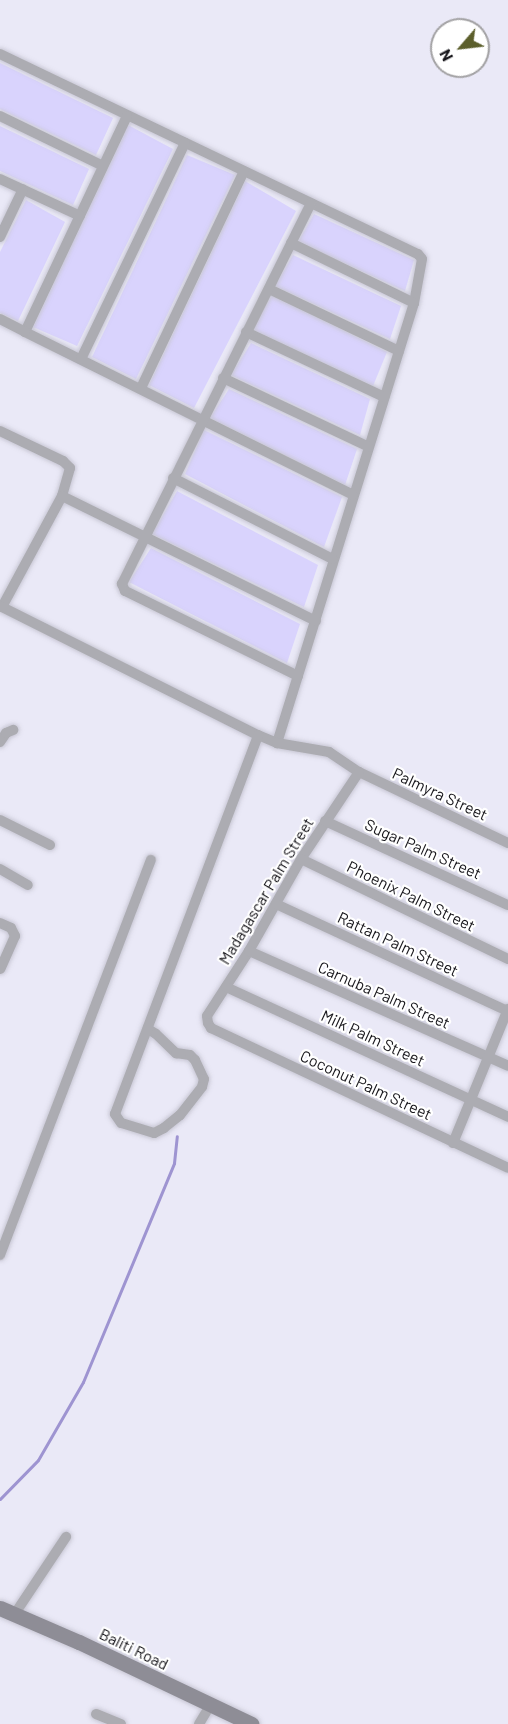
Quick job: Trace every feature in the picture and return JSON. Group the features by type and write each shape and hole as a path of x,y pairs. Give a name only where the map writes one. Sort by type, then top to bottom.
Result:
{"main road":[{"name":"Baliti Road","path":"7,1611 79,1642 252,1724"}],"street":[{"path":"0,54 418,254 422,265 414,303 277,743"},
{"path":"0,116 103,166"},
{"path":"25,332 127,116"},
{"path":"81,359 185,143"},
{"path":"141,388 244,171"},
{"path":"0,179 80,216"},
{"path":"0,237 22,189"},
{"path":"297,676 125,591 122,584 311,203"},
{"path":"291,243 414,303"},
{"path":"268,289 399,351"},
{"path":"0,319 353,495"},
{"path":"246,332 384,397"},
{"path":"223,378 369,447"},
{"path":"0,431 63,461 70,468 62,496 1,606"},
{"path":"174,478 333,559"},
{"path":"62,496 316,621"},
{"name":"Palmyra Street","path":"1,606 258,735 277,743 329,753 359,772 508,843"},
{"path":"0,742 6,733 13,730"},
{"path":"148,1029 176,1053 190,1055 204,1079 202,1087 180,1115 164,1128 154,1132 121,1123 115,1114 258,735"},
{"name":"Madagascar Palm Street","path":"211,1028 207,1016 249,951 301,859 359,772"},
{"path":"0,820 50,845"},
{"name":"Sugar Palm Street","path":"325,822 508,905"},
{"name":"Phoenix Palm Street","path":"301,859 508,959"},
{"path":"0,1255 151,860"},
{"path":"0,869 28,885"},
{"name":"Rattan Palm Street","path":"276,904 508,1010"},
{"path":"0,923 11,928 15,936 0,969"},
{"name":"Carnuba Palm Street","path":"249,951 508,1066"},
{"name":"Milk Palm Street","path":"226,987 508,1116"},
{"path":"453,1143 508,1010"},
{"name":"Coconut Palm Street","path":"211,1028 508,1168"},
{"path":"7,1611 66,1537"},
{"path":"199,1724 210,1706"},
{"path":"96,1714 121,1724"}],"shaded area":[{"path":"0,63 113,118 96,155 0,109"},
{"path":"128,125 173,149 77,346 33,327"},
{"path":"0,126 89,169 73,205 0,171"},
{"path":"187,155 235,175 136,379 92,357"},
{"path":"245,181 296,211 194,408 149,385"},
{"path":"26,200 65,222 18,321 0,313 0,252"},
{"path":"314,214 414,260 405,291 298,242"},
{"path":"293,255 401,306 390,339 275,286"},
{"path":"272,295 387,352 373,386 252,330"},
{"path":"251,343 370,399 360,435 231,375"},
{"path":"229,389 357,449 345,485 210,418"},
{"path":"204,430 342,497 324,547 185,474"},
{"path":"177,491 318,565 304,607 152,534"},
{"path":"151,548 300,624 287,663 129,582"}],"waterway":[{"path":"0,1499 38,1460 83,1382 174,1163 177,1136"}]}
